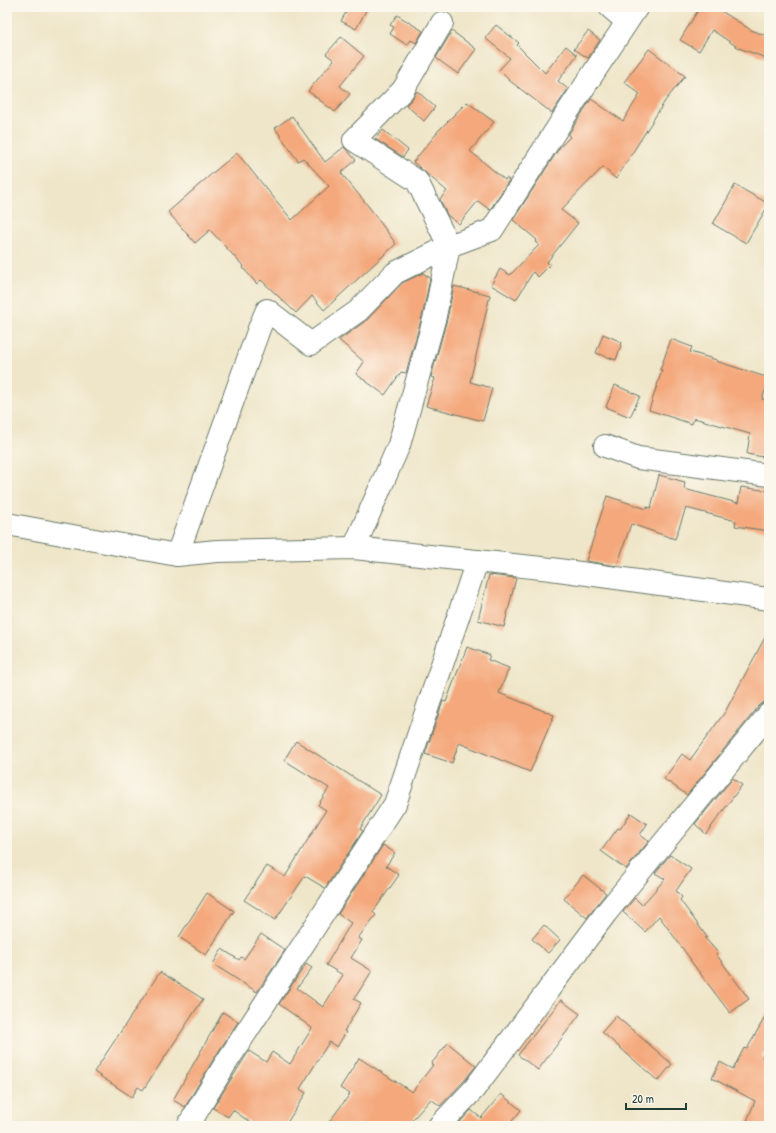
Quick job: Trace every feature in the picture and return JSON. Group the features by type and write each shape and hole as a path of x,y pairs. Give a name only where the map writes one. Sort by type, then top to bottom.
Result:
{"street":[{"path":"177,555 267,310 311,344 358,311 395,273 450,246 492,230 632,14 610,7"},
{"path":"354,548 399,445 435,316 450,246 417,181 354,140 403,90 442,23"},
{"path":"605,446 638,458 769,475"},
{"path":"7,524 177,555 217,551 354,548 551,569 769,599"},
{"path":"188,1126 224,1066 395,804 477,561"},
{"path":"440,1126 474,1089 606,912 769,714"}],"building":[{"path":"349,7 368,7 356,29 341,21"},
{"path":"700,7 715,7 751,30 769,37 769,59 739,48 712,30 699,51 680,40"},
{"path":"397,15 423,31 416,43 411,40 407,45 390,34 394,27 390,25"},
{"path":"496,25 519,43 517,45 545,73 566,46 577,55 558,81 568,89 552,113 510,81 499,70 510,58 485,38"},
{"path":"452,31 476,49 458,74 436,58"},
{"path":"588,31 600,40 588,58 574,49"},
{"path":"341,37 364,56 340,86 350,94 335,112 308,91 334,60 326,54"},
{"path":"649,49 685,76 665,101 616,179 603,167 561,210 578,223 547,262 550,265 538,277 533,272 516,300 491,285 500,269 510,275 539,245 535,242 537,240 513,220 560,147 570,137 568,135 591,99 623,121 640,94 624,82"},
{"path":"417,91 435,107 424,121 406,105"},
{"path":"467,102 494,122 470,151 505,180 506,178 509,180 490,210 478,201 459,224 447,215 440,199 447,191 413,162 437,132"},
{"path":"292,116 325,162 344,147 356,160 341,173 369,207 396,244 324,310 312,296 296,313 261,280 257,284 243,268 244,267 210,230 195,243 168,212 237,153 292,220 329,186 303,158 298,161 275,128"},
{"path":"383,130 408,150 403,157 375,139"},
{"path":"735,185 769,204 746,243 713,224"},
{"path":"423,273 430,278 423,313 406,373 401,372 385,395 356,374 364,362 339,340 367,320 402,283"},
{"path":"454,286 490,295 470,382 492,388 483,421 426,406 435,378 431,377 447,319"},
{"path":"603,334 622,342 616,360 596,353"},
{"path":"671,339 692,347 690,352 769,378 762,399 769,400 769,426 763,457 747,454 750,434 694,418 692,424 649,410 662,370 660,370"},
{"path":"615,385 640,396 630,417 606,407"},
{"path":"659,475 685,482 684,489 738,503 741,487 769,491 769,531 735,526 736,521 686,508 675,539 631,524 617,566 586,561 607,496 647,509 647,507 651,508"},
{"path":"489,575 516,578 504,627 478,620"},
{"path":"769,630 769,700 768,702 764,702 759,706 687,795 664,779 682,754 690,760 725,712"},
{"path":"467,647 490,655 488,660 509,668 499,693 554,715 530,772 459,743 452,763 425,754 443,701 446,702"},
{"path":"296,741 381,795 360,829 363,831 325,888 305,876 275,920 244,900 267,866 285,877 326,810 318,805 329,788 284,760"},
{"path":"733,778 742,785 706,834 695,824"},
{"path":"631,813 647,824 640,835 649,841 626,869 601,851 618,828 620,829"},
{"path":"383,845 395,853 386,866 399,875 373,912 376,915 358,938 362,940 351,958 372,971 354,999 361,1003 344,1031 346,1032 337,1047 329,1042 300,1089 306,1093 285,1126 255,1126 233,1110 228,1117 213,1108 249,1051 266,1062 272,1052 290,1064 312,1028 279,1004 306,964 312,968 297,988 323,1007 343,975 326,965 351,923 338,914"},
{"path":"670,855 691,869 676,891 682,897 680,900 707,937 705,938 718,953 716,954 749,999 730,1013 659,916 645,932 623,912 635,898 642,905 665,879 655,873"},
{"path":"583,875 606,893 587,918 564,899"},
{"path":"207,893 234,911 206,955 179,937"},
{"path":"544,925 560,940 548,953 532,939"},
{"path":"261,934 285,950 257,992 213,964 222,949 239,960 241,957 244,959"},
{"path":"160,972 203,999 143,1090 138,1087 132,1097 94,1072"},
{"path":"561,1000 580,1014 538,1070 518,1055"},
{"path":"769,1010 769,1044 762,1057 769,1061 769,1126 745,1126 755,1101 712,1078 720,1062 733,1069 744,1048 747,1049"},
{"path":"223,1012 238,1022 185,1107 173,1100"},
{"path":"616,1016 672,1064 658,1081 602,1032"},
{"path":"448,1043 476,1066 440,1106 431,1099 407,1126 326,1126 350,1094 340,1088 359,1058 412,1092 433,1065 431,1064"},
{"path":"501,1094 521,1110 508,1126 466,1126 460,1122 471,1110 481,1118"}]}
